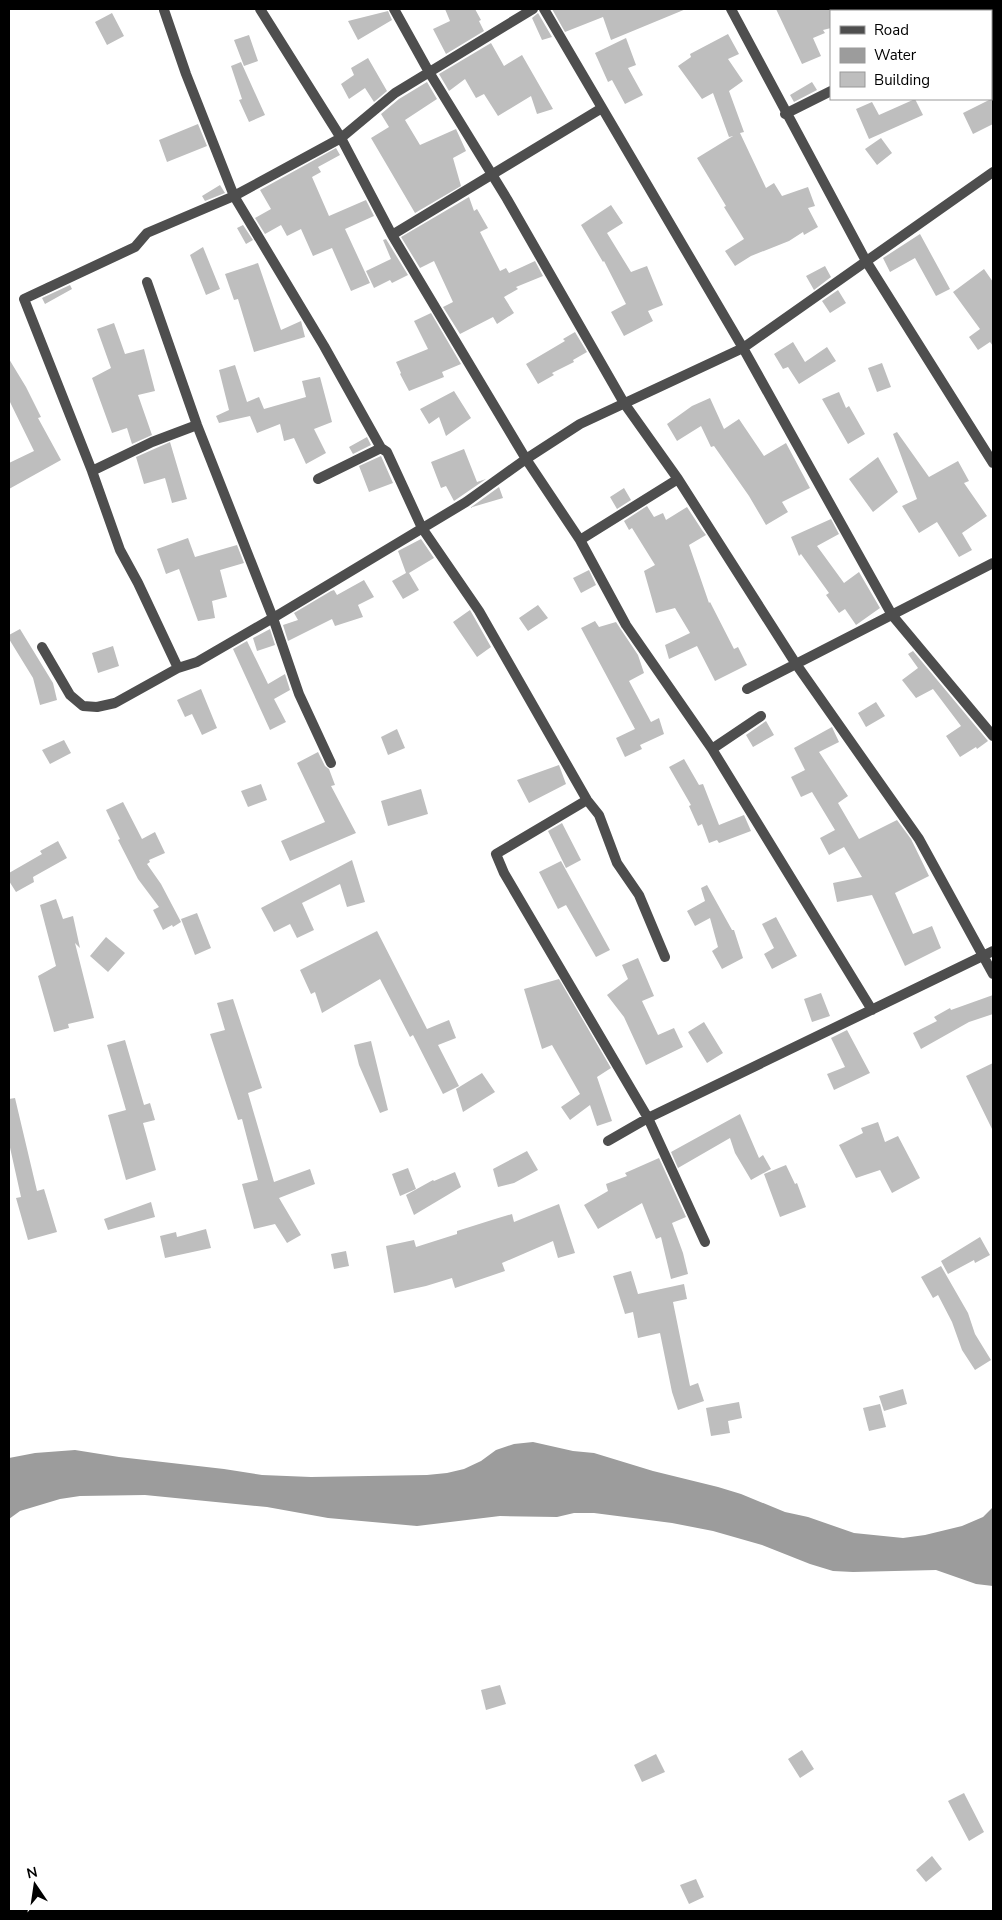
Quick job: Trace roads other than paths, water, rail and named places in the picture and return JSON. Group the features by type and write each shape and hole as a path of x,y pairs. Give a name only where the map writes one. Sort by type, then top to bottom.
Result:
{"street":[{"path":"260,9 341,138 392,235 526,458 580,540 626,625 712,748 872,1010"},
{"path":"394,9 624,403 678,479 796,664 919,839 989,953 993,974"},
{"path":"178,668 138,583 120,550 92,472 24,298 135,247 147,234 234,196 341,138 395,93 533,9"},
{"path":"544,9 743,348 892,615 993,736"},
{"path":"731,9 866,261 993,463"},
{"path":"164,10 186,74 234,196 324,346 381,448 387,452 422,528 478,611 587,800 599,815 617,863 639,895 665,957"},
{"path":"786,113 830,91"},
{"path":"392,235 491,173 602,108"},
{"path":"42,647 70,695 82,706 97,707 115,703 178,668 197,662 273,618 466,502 526,458 580,424 743,348 993,172"},
{"path":"147,282 197,425 273,618 299,694 331,763"},
{"path":"92,472 152,442 197,425"},
{"path":"318,479 381,448"},
{"path":"580,540 678,479"},
{"path":"747,689 993,564"},
{"path":"712,748 761,716"},
{"path":"587,800 496,854 504,873 648,1118 705,1242"},
{"path":"608,1141 648,1118 989,953"}],"water":[{"path":"533,1442 573,1451 594,1453 653,1471 718,1487 785,1512 808,1517 854,1533 903,1538 925,1535 962,1526 983,1517 993,1507 993,1586 976,1584 936,1570 833,1571 762,1545 713,1531 672,1523 594,1513 574,1513 557,1517 500,1516 417,1526 328,1518 267,1507 145,1495 80,1496 60,1499 20,1511 9,1519 9,1458 35,1453 75,1450 262,1475 311,1477 427,1475 464,1469 481,1461 496,1450 514,1444"}]}
